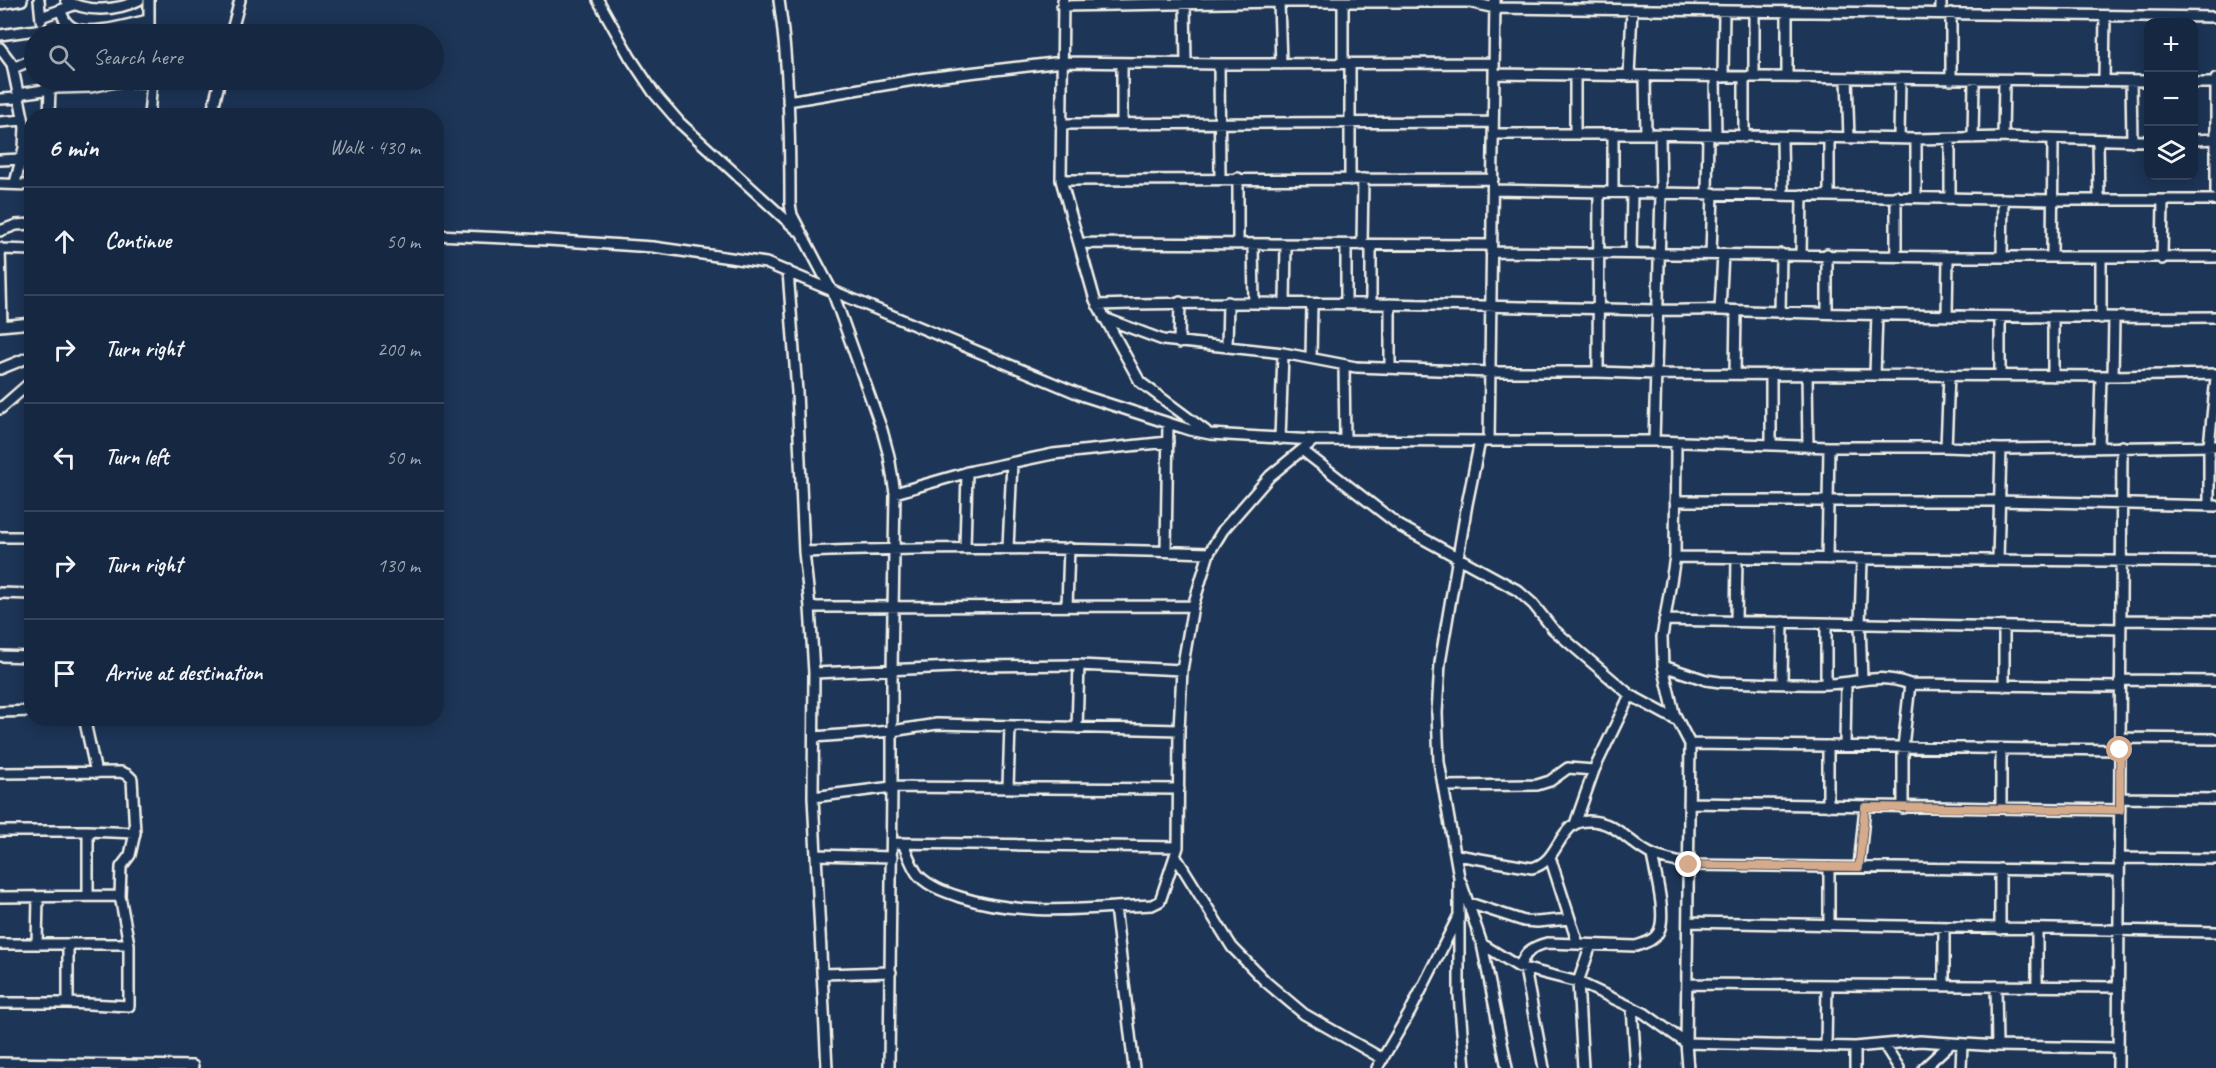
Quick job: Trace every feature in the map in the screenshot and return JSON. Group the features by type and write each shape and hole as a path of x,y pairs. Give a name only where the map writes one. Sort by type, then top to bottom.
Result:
{"street":[{"path":"0,4 22,0"},
{"path":"39,0 42,24"},
{"path":"41,17 61,11 70,3 91,9 113,7 139,0"},
{"path":"148,24 149,0"},
{"path":"234,24 240,0"},
{"path":"598,0 630,57 654,93 680,123 803,236"},
{"path":"779,0 784,34 788,101 790,204 795,223 833,292 882,430 895,493 891,670 892,857 889,1068"},
{"path":"1711,254 1712,136 1728,11 1732,0"},
{"path":"1804,0 1804,12"},
{"path":"1941,0 1946,13 1951,80"},
{"path":"1279,2 1281,64"},
{"path":"1343,2 1350,122 1350,180"},
{"path":"1210,435 1140,382 1097,305 1061,180 1063,3 1468,2 1618,5 1632,10 1693,5 1728,11 2216,17"},
{"path":"1185,3 1186,64"},
{"path":"1465,1068 1459,995 1460,877 1439,762 1437,713 1440,663 1458,559 1485,441 1490,372 1495,4"},
{"path":"1629,76 1632,10"},
{"path":"61,11 68,24"},
{"path":"1754,11 1754,77"},
{"path":"1787,12 1787,77"},
{"path":"2104,80 2105,16"},
{"path":"135,24 148,20"},
{"path":"0,35 24,33"},
{"path":"0,48 13,68 24,128"},
{"path":"788,101 926,78 1062,62 1494,63"},
{"path":"13,68 24,63"},
{"path":"1122,63 1122,123"},
{"path":"1220,64 1220,178"},
{"path":"1494,74 2144,81"},
{"path":"1575,75 1575,134"},
{"path":"1646,77 1646,134"},
{"path":"1744,77 1744,137"},
{"path":"1847,78 1849,138"},
{"path":"1899,138 1900,79"},
{"path":"1973,138 1974,80"},
{"path":"2003,137 2004,81"},
{"path":"2131,81 2132,141"},
{"path":"2198,82 2216,81 2216,191"},
{"path":"0,99 38,90"},
{"path":"51,108 53,90"},
{"path":"150,108 151,90"},
{"path":"214,108 218,90"},
{"path":"0,122 23,120"},
{"path":"1061,123 1493,122"},
{"path":"1494,134 1646,134 1916,139 2003,137 2144,141"},
{"path":"1613,134 1613,192"},
{"path":"1654,441 1661,192 1660,135"},
{"path":"1829,137 1829,194"},
{"path":"1782,138 1783,194"},
{"path":"1916,139 1916,197"},
{"path":"1950,139 1950,197"},
{"path":"2052,257 2054,139"},
{"path":"2198,140 2216,140"},
{"path":"2098,141 2099,200"},
{"path":"15,183 24,142"},
{"path":"0,160 21,159"},
{"path":"1238,178 1238,244"},
{"path":"1363,179 1371,303"},
{"path":"1061,180 1493,179"},
{"path":"0,184 24,184"},
{"path":"1492,190 1829,194 2052,200 2216,200"},
{"path":"1598,372 1599,192"},
{"path":"1631,253 1632,192"},
{"path":"1800,255 1802,195"},
{"path":"1896,196 1896,256"},
{"path":"2002,256 2003,199"},
{"path":"2162,259 2163,200"},
{"path":"0,231 24,224"},
{"path":"444,236 653,247 758,261 1084,396 1210,435 1314,440 1654,441 1808,447 2001,449 2212,446"},
{"path":"1080,243 1367,245 1659,254 2162,259 2216,257"},
{"path":"1253,245 1254,303"},
{"path":"1285,303 1286,245"},
{"path":"1346,245 1346,303"},
{"path":"24,250 0,248 1,326 24,324"},
{"path":"1720,310 1723,254"},
{"path":"1780,313 1781,254"},
{"path":"1827,254 1827,313"},
{"path":"1947,315 1948,257"},
{"path":"2101,258 2101,318"},
{"path":"788,272 797,392 804,552 814,673 813,797 827,1068"},
{"path":"1097,305 1180,302 1371,303 2000,318 2216,317"},
{"path":"1179,343 1180,302"},
{"path":"1227,346 1228,302"},
{"path":"1311,358 1312,304"},
{"path":"1390,304 1390,368"},
{"path":"1735,374 1736,311"},
{"path":"1875,375 1877,314"},
{"path":"1104,318 1163,340 1283,353 1344,366 1490,372 1655,374 2216,376 2212,446 2212,506 1999,501 1676,501"},
{"path":"2000,318 2000,375"},
{"path":"2053,318 2053,376"},
{"path":"2113,376 2114,318"},
{"path":"1280,439 1283,353"},
{"path":"0,369 24,359"},
{"path":"1344,366 1345,440"},
{"path":"1771,374 1771,445"},
{"path":"1807,374 1808,447"},
{"path":"1946,447 1948,375"},
{"path":"2098,447 2101,376"},
{"path":"0,409 24,388"},
{"path":"1166,551 1168,423"},
{"path":"903,843 917,874 930,885 982,904 1026,909 1068,910 1152,904 1160,901 1177,852 1182,670 1193,606 1209,553 1222,530 1270,476 1314,440"},
{"path":"895,493 967,472 1065,452 1167,442"},
{"path":"1676,442 1674,557 1664,620 1663,666 1674,713 1690,744 1686,1043 1689,1068"},
{"path":"2118,1068 2122,446"},
{"path":"1827,559 1829,447"},
{"path":"1998,560 2001,449"},
{"path":"1302,450 1400,526 1517,590 1533,604 1553,629 1630,695 1678,721"},
{"path":"1008,548 1012,462"},
{"path":"965,548 967,472"},
{"path":"0,537 24,537"},
{"path":"804,552 894,548 1069,548 1209,553"},
{"path":"1067,606 1069,548"},
{"path":"1674,557 2216,562"},
{"path":"1736,621 1737,558"},
{"path":"1862,559 1860,624 1862,679"},
{"path":"0,593 24,594"},
{"path":"810,607 1193,606"},
{"path":"1664,620 2004,627 2216,621"},
{"path":"1782,683 1783,622"},
{"path":"1826,624 1826,684"},
{"path":"2004,627 2004,686"},
{"path":"0,656 24,657"},
{"path":"814,673 978,666 1079,665 1182,670"},
{"path":"1077,728 1079,665"},
{"path":"1663,666 1706,680 1782,683 1846,683 1880,677 1895,678 1910,684 2004,686 2216,681"},
{"path":"1845,747 1846,683"},
{"path":"1903,807 1903,747 1910,684"},
{"path":"1457,855 1532,868 1544,863 1575,824 1594,770 1630,695"},
{"path":"0,712 24,711"},
{"path":"814,737 892,731 937,724 1179,730"},
{"path":"87,726 96,773"},
{"path":"1008,788 1010,726"},
{"path":"2120,738 2216,739"},
{"path":"1690,744 2120,750"},
{"path":"1828,746 1828,806"},
{"path":"2001,749 2001,808"},
{"path":"1443,786 1537,785 1550,781 1568,768 1594,770"},
{"path":"0,773 121,772 128,775 132,779 135,833 130,855 121,867 120,896 129,944 129,1006 0,1003"},
{"path":"813,797 892,787 1179,789"},
{"path":"2120,798 2216,799"},
{"path":"1689,803 2120,810"},
{"path":"1859,867 1865,807"},
{"path":"1575,824 1590,821 1611,825 1652,855 1689,865 2119,871"},
{"path":"0,831 135,833"},
{"path":"88,831 88,896"},
{"path":"892,843 1177,852"},
{"path":"1177,852 1232,947 1266,982 1304,1014 1383,1059"},
{"path":"817,855 892,857"},
{"path":"1544,1068 1522,968 1525,954 1533,947 1547,943 1636,946 1650,941 1659,931 1662,916 1652,855"},
{"path":"1550,857 1578,944"},
{"path":"2119,858 2216,859"},
{"path":"1829,867 1829,925"},
{"path":"2000,869 2000,929"},
{"path":"1460,877 1482,944 1507,1068"},
{"path":"0,897 120,896"},
{"path":"37,944 38,897"},
{"path":"1469,903 1524,921 1570,919"},
{"path":"1115,907 1134,1068"},
{"path":"1377,1068 1410,1012 1458,915"},
{"path":"1688,922 2216,932"},
{"path":"1944,928 1944,986"},
{"path":"2037,930 2037,986"},
{"path":"0,944 129,944"},
{"path":"68,944 68,1003"},
{"path":"1482,944 1522,968 1578,982 1632,1007 1686,1043 1855,1047 1885,1046 1908,1041 1997,1046 2118,1048"},
{"path":"1583,1068 1578,982 1591,945"},
{"path":"822,974 891,972"},
{"path":"1688,984 2118,987"},
{"path":"1826,1047 1827,985"},
{"path":"1996,986 1997,1046"},
{"path":"1632,1007 1636,1068"},
{"path":"1924,1068 1950,1044"},
{"path":"1961,1068 1962,1044"},
{"path":"1885,1046 1899,1068"},
{"path":"1855,1047 1855,1068"},
{"path":"0,1063 194,1066"}],"route":[{"path":"1689,865 1859,867 1865,807 2120,810 2120,750"}]}
